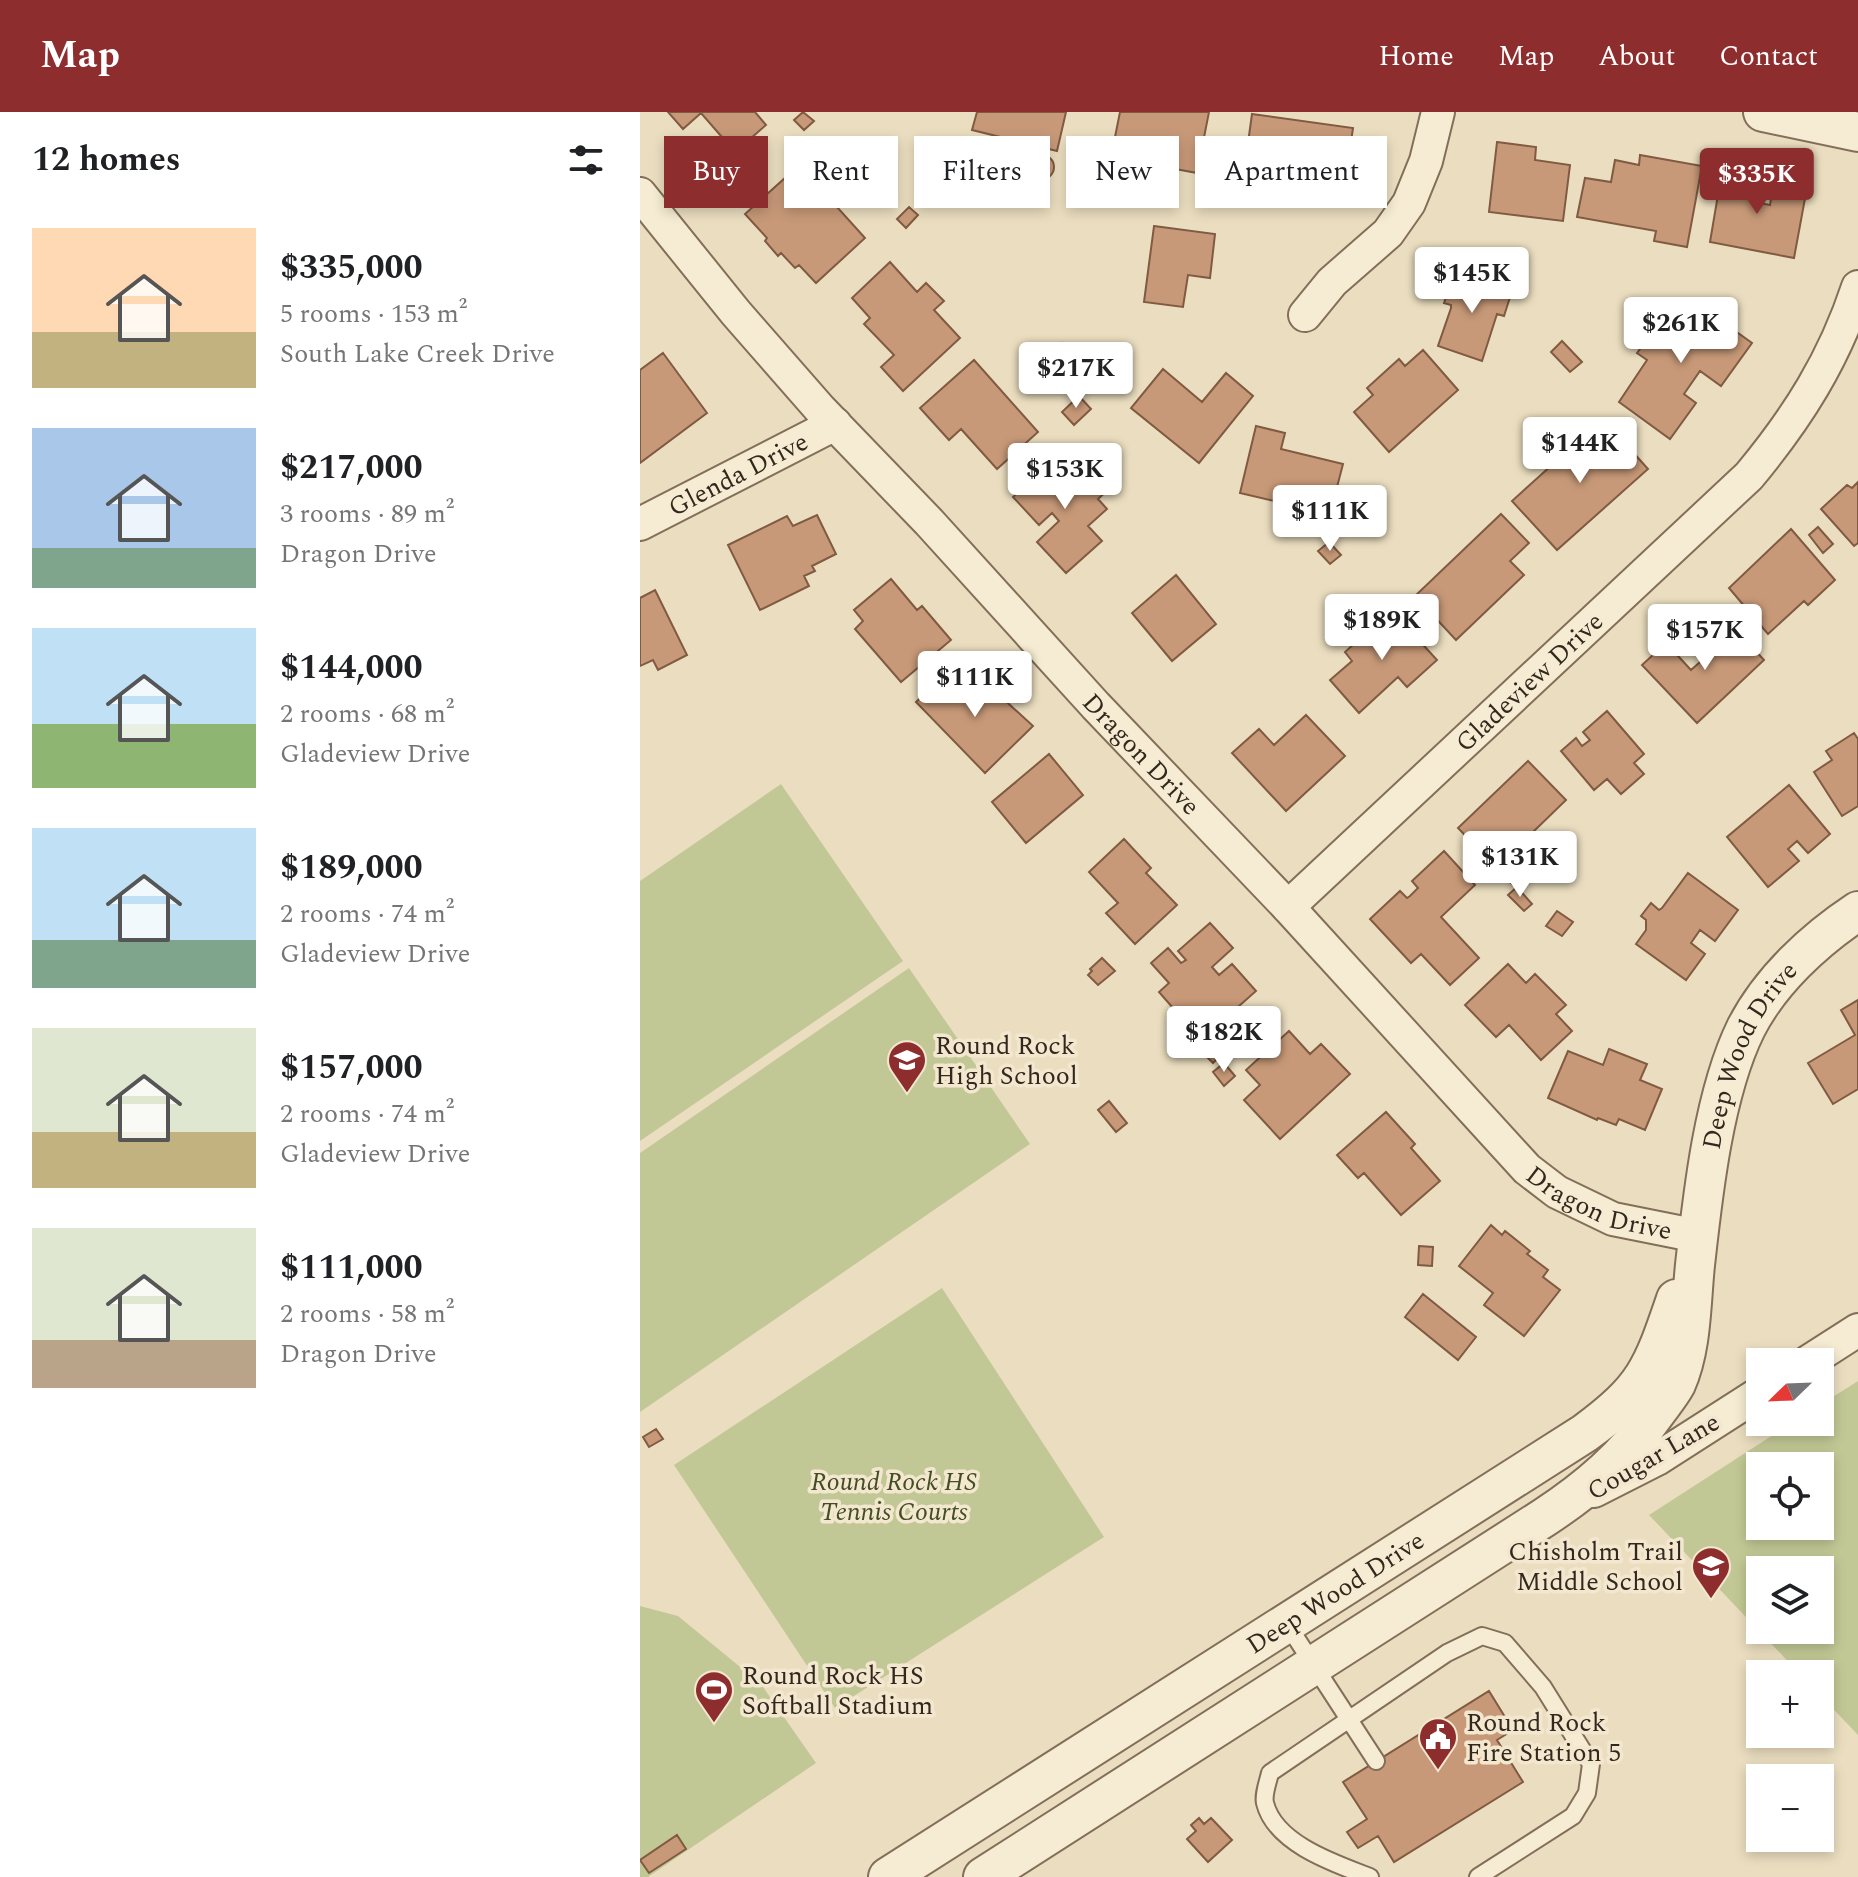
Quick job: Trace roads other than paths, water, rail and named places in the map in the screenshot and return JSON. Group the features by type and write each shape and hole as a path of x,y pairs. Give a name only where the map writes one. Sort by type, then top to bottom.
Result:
{"street":[{"path":"1305,315 1332,282 1361,260 1388,233 1409,203 1426,161 1438,112"},
{"path":"1763,112 1858,132"},
{"name":"Dragon Drive","path":"640,194 736,313 835,424 929,522 1096,706 1288,907 1527,1169 1557,1192 1613,1219 1698,1236"},
{"name":"Gladeview Drive","path":"1288,907 1749,476 1783,436 1811,394 1858,287"},
{"name":"Glenda Drive","path":"640,524 835,424"},
{"name":"Deep Wood Drive","path":"983,1877 1545,1517 1589,1487 1617,1463 1674,1388 1683,1366 1698,1236 1720,1101 1746,1029 1773,988 1804,954 1858,911"},
{"name":"Deep Wood Drive","path":"888,1877 1585,1433 1618,1408 1645,1378 1657,1353 1698,1236"},
{"path":"1830,1348 1858,1330"},
{"name":"Cougar Lane","path":"1545,1517 1657,1459 1746,1402"}],"lane":[{"path":"1287,1624 1376,1761"},
{"path":"1370,1877 1322,1859 1275,1825 1264,1801 1270,1773 1447,1653 1482,1636 1505,1643 1543,1687 1591,1764 1587,1793 1573,1816 1478,1877"}],"place":[{"name":"Round Rock High School","path":"907,1094"},
{"name":"Chisholm Trail Middle School","path":"1711,1600"},
{"name":"Round Rock HS Softball Stadium","path":"714,1724"},
{"name":"Round Rock Fire Station 5","path":"1438,1771"}],"park label":[{"name":"Round Rock HS Tennis Courts","path":"894,1496"}]}
